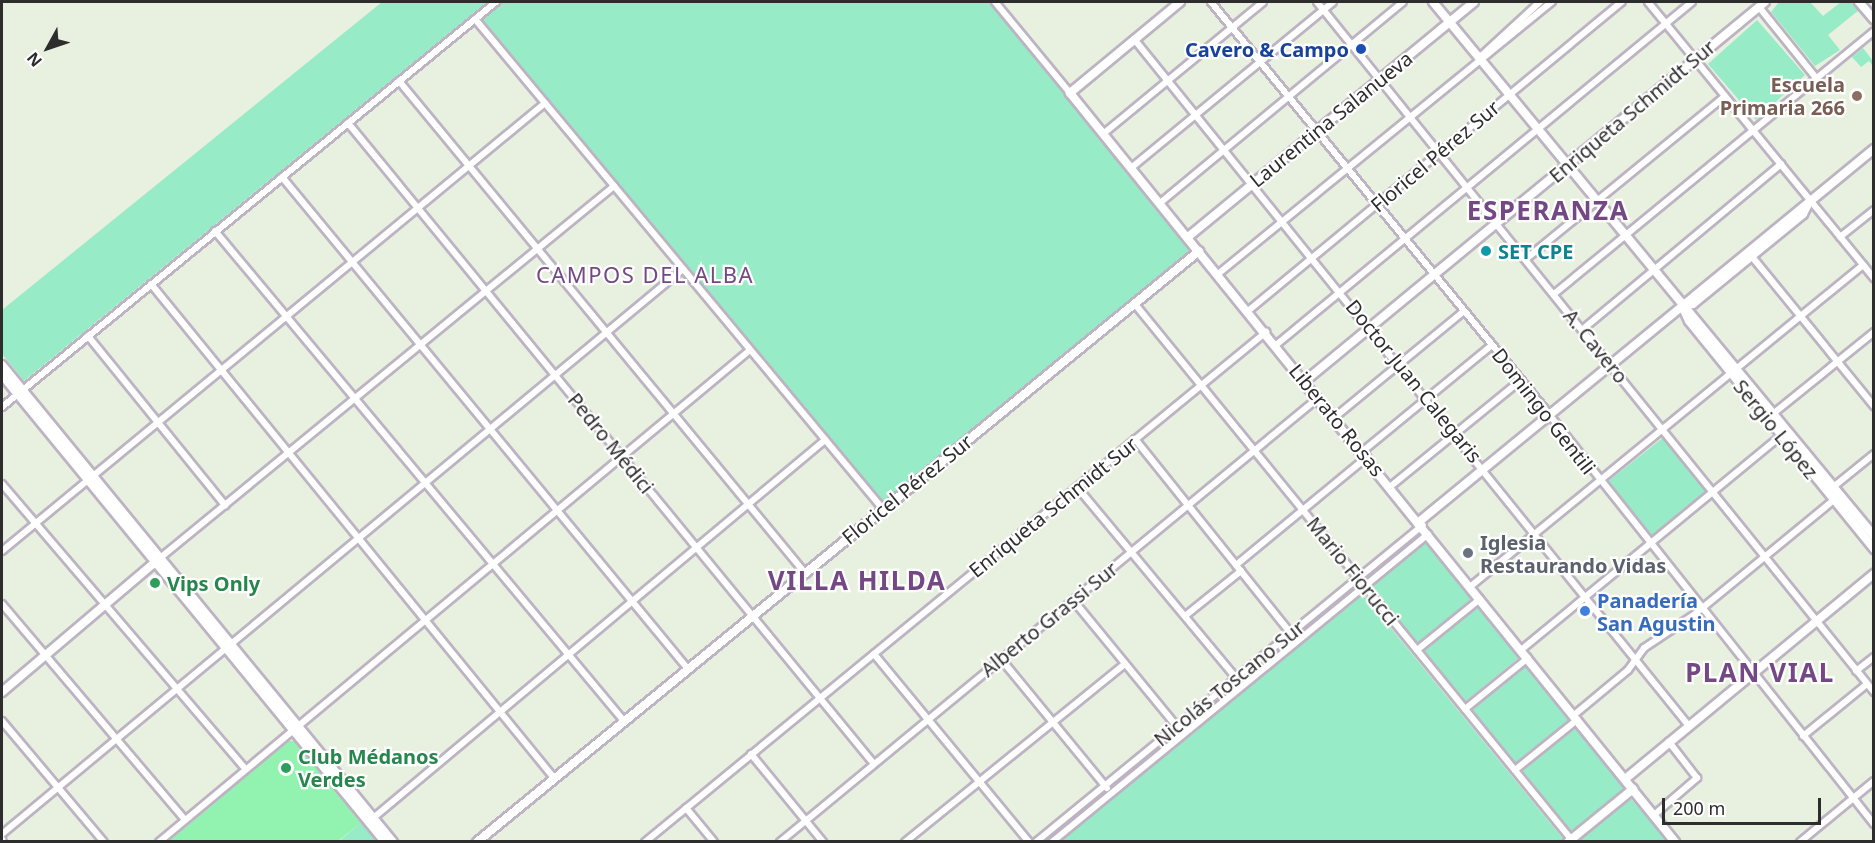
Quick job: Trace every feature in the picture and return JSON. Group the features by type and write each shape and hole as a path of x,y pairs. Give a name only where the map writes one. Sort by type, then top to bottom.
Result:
{"street":[{"path":"2,407 496,2"},
{"name":"Liberato Rosas","path":"995,2 1319,397 1675,842"},
{"path":"1070,93 1180,2"},
{"name":"Domingo Gentili","path":"1210,2 1521,380 1649,544 1874,824"},
{"path":"1103,134 1263,2"},
{"name":"A. Cavero","path":"1317,2 1874,692"},
{"path":"1131,168 1334,2"},
{"path":"1160,202 1403,2"},
{"name":"Sergio López","path":"1433,2 1734,370 1782,435 1874,536"},
{"name":"Laurentina Salanueva","path":"1188,237 1474,2"},
{"path":"1479,58 1540,2"},
{"path":"1218,274 1479,58 1552,2"},
{"name":"Floricel Pérez Sur","path":"1248,311 1622,2"},
{"path":"1648,2 1872,274"},
{"path":"1276,345 1692,2"},
{"path":"1859,2 1874,19"},
{"path":"1762,4 1816,78"},
{"name":"Enriqueta Schmidt Sur","path":"1305,381 1762,4"},
{"path":"475,18 883,509"},
{"path":"1554,294 1874,31"},
{"name":"Doctor Juan Calegaris","path":"1134,39 1456,432 1689,726"},
{"path":"399,81 805,573"},
{"path":"1526,259 1725,96"},
{"path":"2,551 285,315 545,103"},
{"name":"Pedro Médici","path":"348,123 874,764"},
{"name":"Nicolás Toscano Sur","path":"1036,842 1358,578 1484,468 1749,253 1874,148"},
{"path":"1583,329 1781,164"},
{"path":"282,177 688,669"},
{"path":"2,692 158,560 614,186"},
{"path":"1840,237 1874,210"},
{"path":"215,231 624,721"},
{"name":"Floricel Pérez Sur","path":"477,842 1199,250"},
{"path":"1749,253 1874,406"},
{"path":"1471,586 1863,265"},
{"path":"2,834 226,644 683,269"},
{"path":"151,284 554,778"},
{"name":"Mario Fiorucci","path":"1134,303 1570,840"},
{"path":"1335,417 1464,310"},
{"name":"Enriqueta Schmidt Sur","path":"645,842 1266,332"},
{"path":"1774,413 1874,332"},
{"path":"88,336 225,505"},
{"path":"1236,565 1303,510 1428,398 1492,345"},
{"path":"159,842 424,619 750,350"},
{"path":"2,365 19,392"},
{"name":"Sergio López","path":"1734,370 1774,413 1831,489 1834,501 1874,549"},
{"path":"2,375 19,392 371,820 393,842"},
{"path":"1391,486 1521,380"},
{"name":"Alberto Grassi Sur","path":"780,842 1319,397"},
{"path":"1521,650 1782,435"},
{"path":"371,820 825,440"},
{"path":"1135,440 1297,641"},
{"path":"1831,489 1874,454"},
{"path":"2,484 245,769"},
{"path":"1077,487 1243,685"},
{"path":"1515,770 1575,717 1635,659 1701,609 1834,501"},
{"name":"Nicolás Toscano Sur","path":"1052,842 1429,533"},
{"path":"1185,616 1241,571"},
{"path":"1625,779 1874,574"},
{"path":"1417,650 1480,599"},
{"path":"1072,600 1184,734"},
{"path":"2,604 185,820"},
{"path":"874,654 1029,842"},
{"path":"1856,671 1874,657"},
{"path":"1465,709 1528,658"},
{"path":"1001,659 1111,793"},
{"path":"905,842 1125,664"},
{"path":"1803,736 1867,684"},
{"path":"2,721 104,842"},
{"path":"1654,815 1697,778 1670,742"},
{"path":"752,754 823,842"},
{"path":"1800,842 1874,781"},
{"path":"1570,840 1633,789"},
{"path":"686,808 714,842"},
{"path":"371,820 385,842"}],"green space":[{"path":"382,2 487,2 24,381 2,354 2,310"},
{"path":"500,2 989,2 1193,250 883,506 478,19"},
{"path":"1779,2 1810,2 1823,16 1841,2 1852,2 1859,10 1828,35 1840,50 1815,66 1771,12"},
{"path":"1757,20 1805,75 1756,120 1708,64"},
{"path":"1863,48 1873,61 1873,66 1869,61 1861,67 1852,57"},
{"path":"1665,436 1710,493 1651,539 1606,483"},
{"path":"1428,538 1474,597 1417,644 1371,586"},
{"path":"1363,594 1564,840 1060,841"},
{"path":"1480,605 1521,656 1465,702 1423,650"},
{"path":"1528,664 1571,718 1515,763 1472,709"},
{"path":"1577,727 1626,788 1572,833 1522,770"},
{"name":"Club Médanos Verdes","path":"288,741 294,741 361,823 338,841 169,841"},
{"path":"1630,798 1669,841 1577,842"},
{"path":"363,821 379,841 338,842"}],"place":[{"name":"Cavero & Campo","path":"1361,49"},
{"name":"Escuela Primaria 266","path":"1857,96"},
{"name":"SET CPE","path":"1486,251"},
{"name":"Iglesia Restaurando Vidas","path":"1468,553"},
{"name":"Vips Only","path":"155,583"},
{"name":"Panadería San Agustin","path":"1585,611"},
{"name":"Club Médanos Verdes","path":"286,768"}],"district":[{"name":"ESPERANZA","path":"1548,211"},
{"name":"CAMPOS DEL ALBA","path":"645,275"},
{"name":"VILLA HILDA","path":"857,581"},
{"name":"PLAN VIAL","path":"1760,673"}]}
